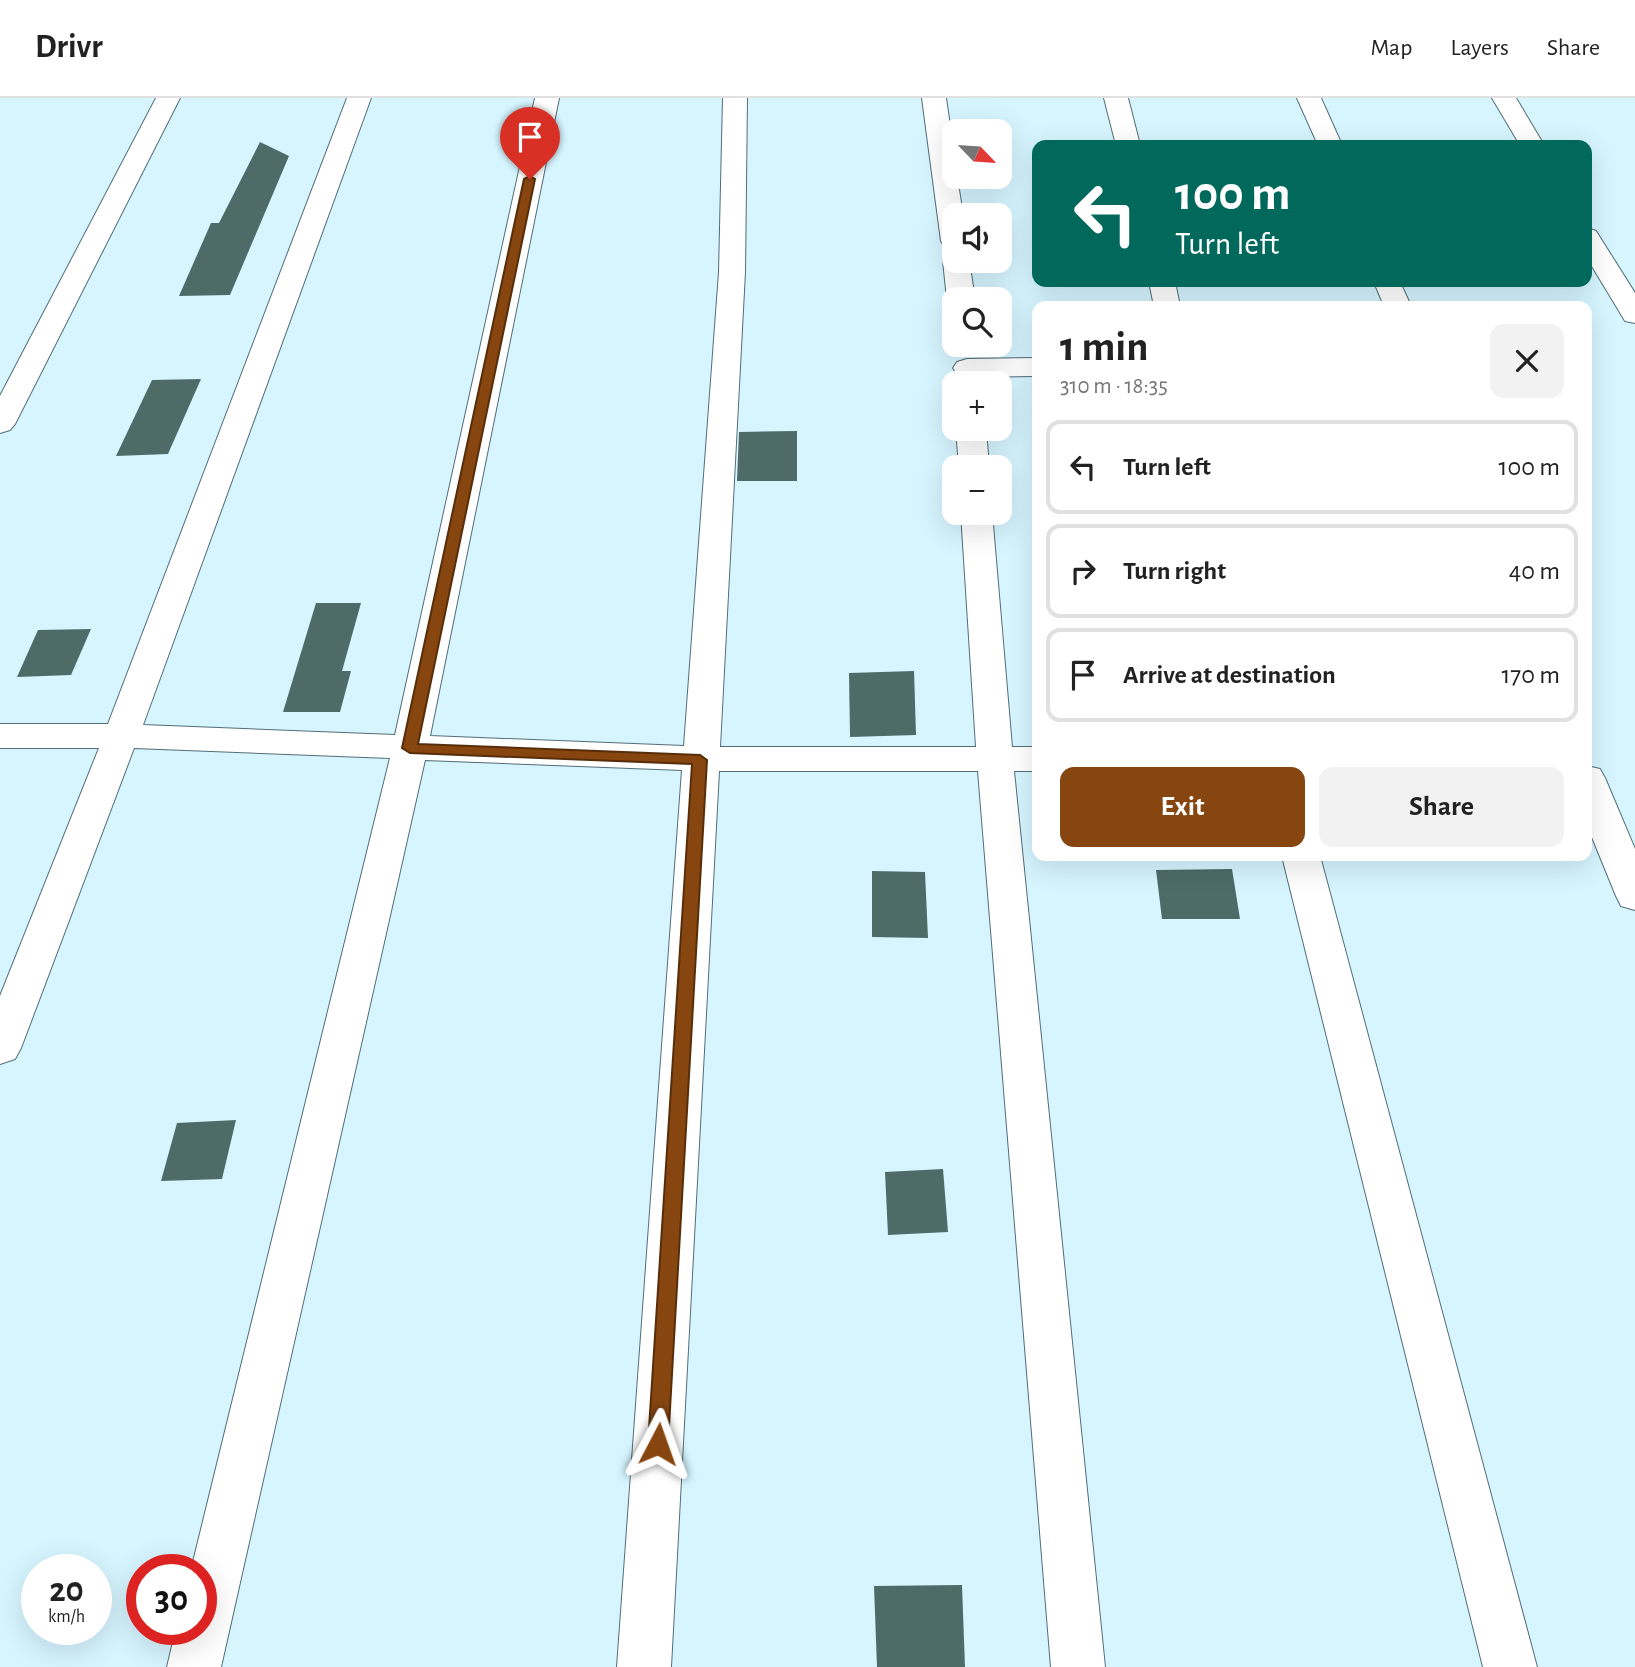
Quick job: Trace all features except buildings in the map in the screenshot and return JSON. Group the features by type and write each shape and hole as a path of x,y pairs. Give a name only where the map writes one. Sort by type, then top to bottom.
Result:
{"street":[{"path":"0,424 168,98"},
{"path":"0,1048 121,736 359,98"},
{"path":"194,1667 410,748 547,98"},
{"path":"644,1667 732,272 735,98"},
{"path":"934,98 949,203"},
{"path":"1115,98 1127,140"},
{"path":"1309,98 1328,140"},
{"path":"1504,98 1529,140"},
{"path":"1592,244 1635,315"},
{"path":"966,366 1032,367"},
{"path":"978,525 995,758 1078,1667"},
{"path":"0,736 121,736 700,760 1032,759"},
{"path":"1592,790 1635,896"},
{"path":"1302,861 1510,1667"}],"route":[{"path":"530,179 410,748 700,760 658,1444"}]}
